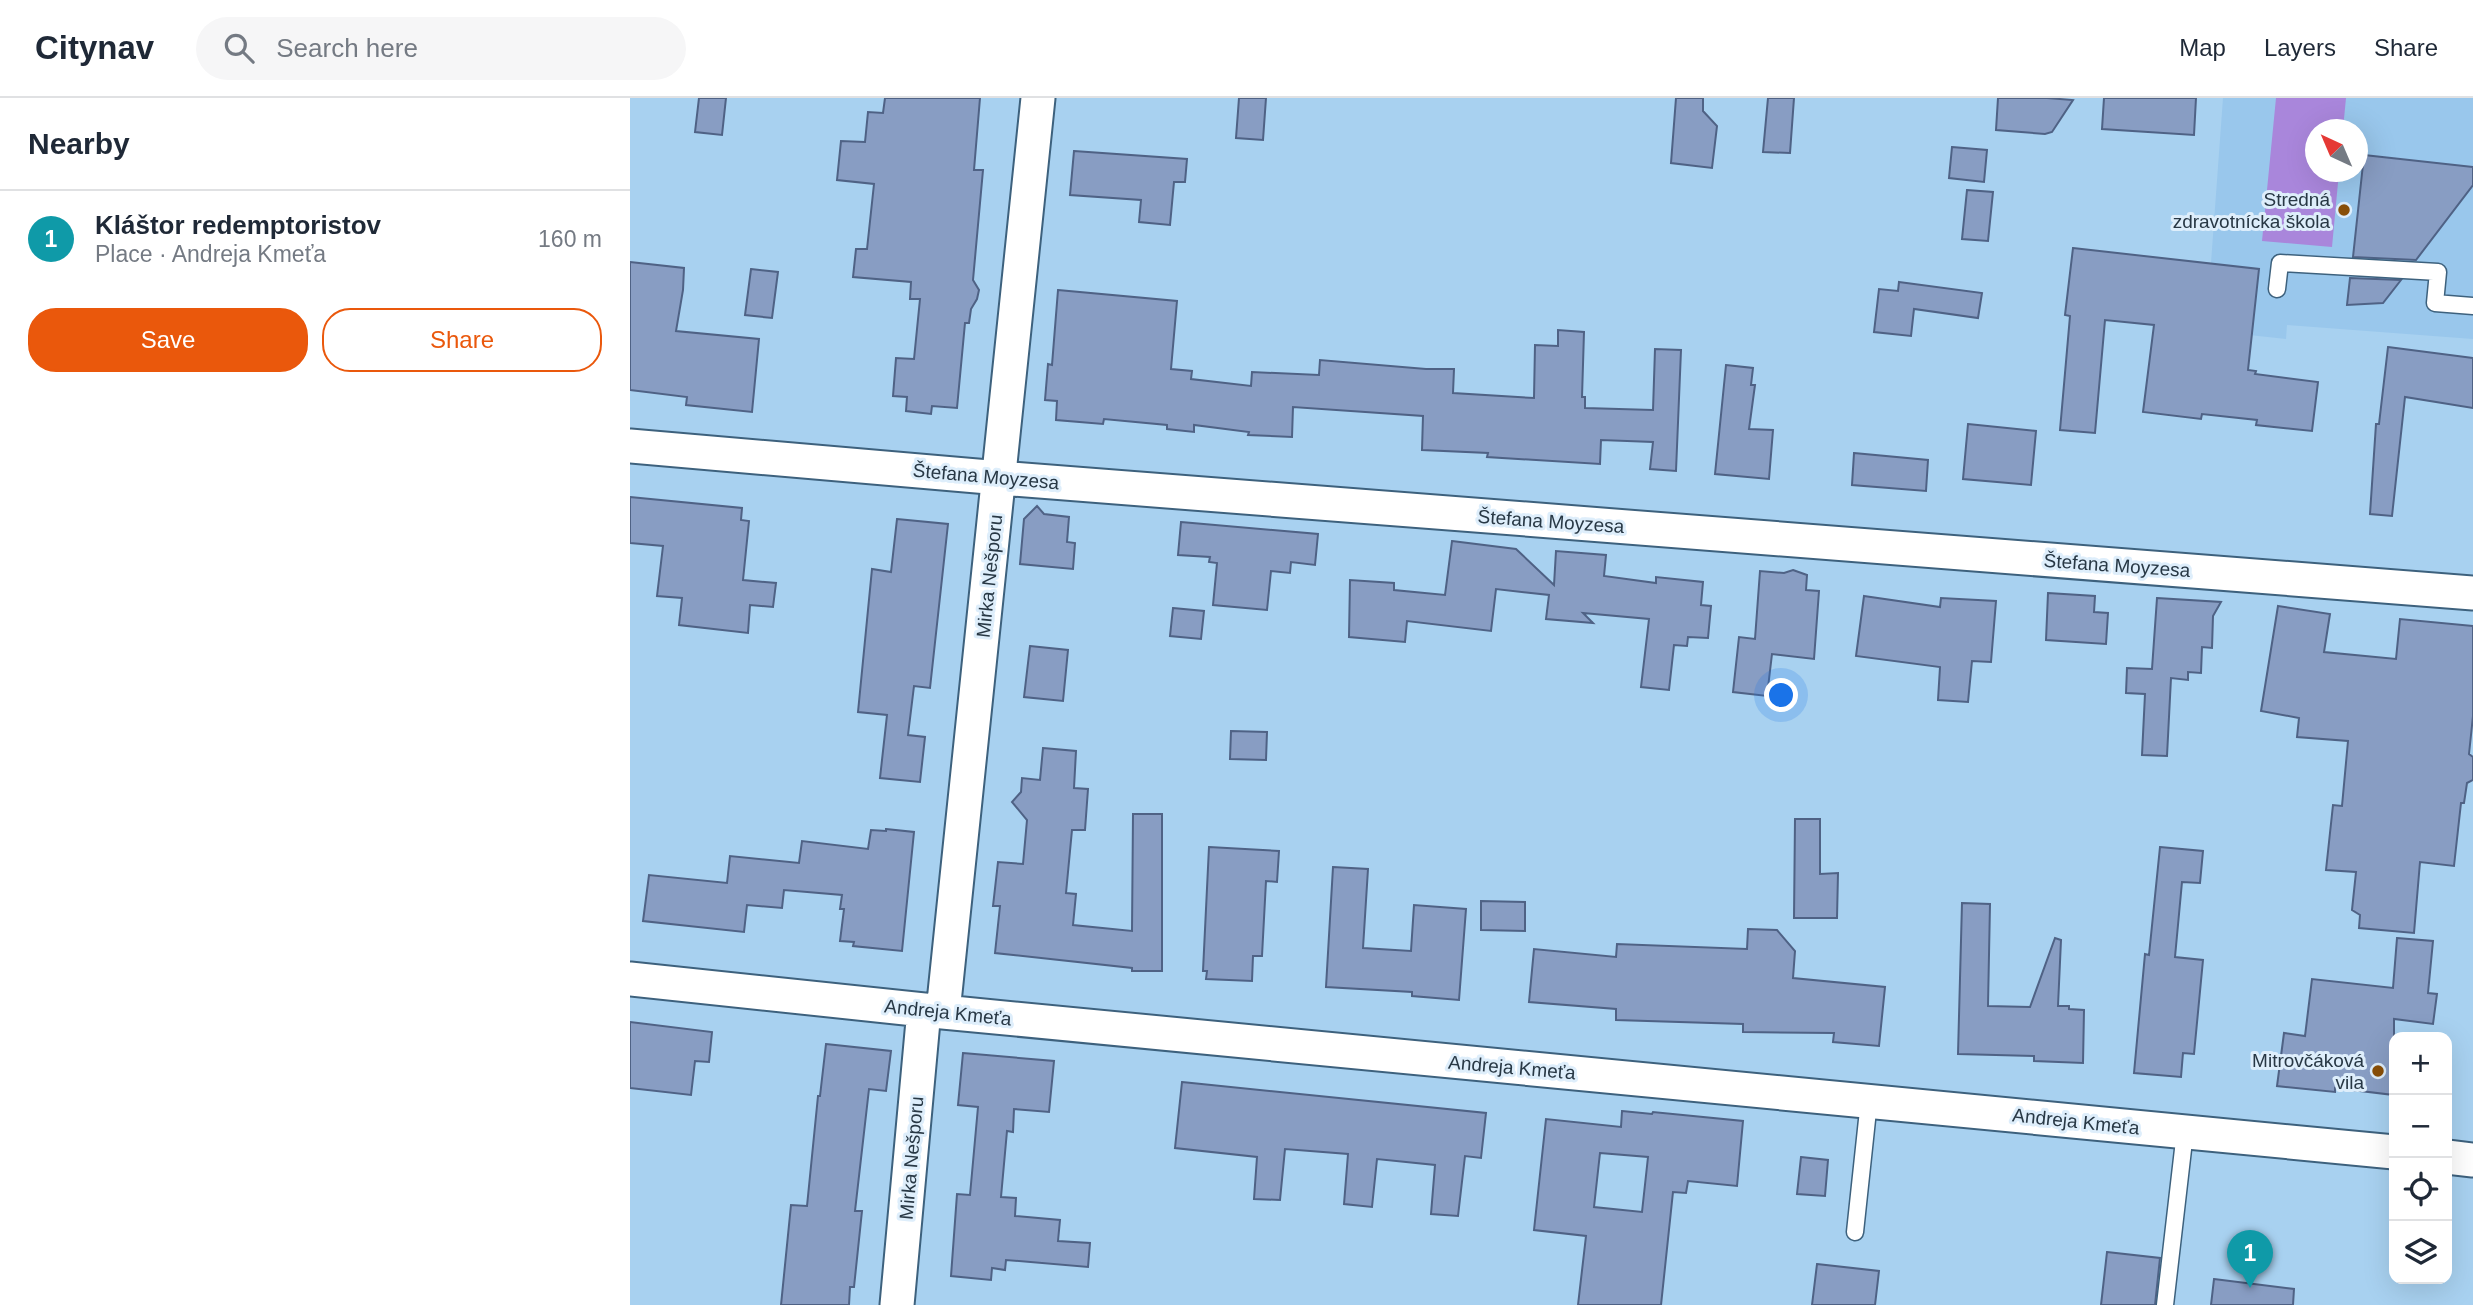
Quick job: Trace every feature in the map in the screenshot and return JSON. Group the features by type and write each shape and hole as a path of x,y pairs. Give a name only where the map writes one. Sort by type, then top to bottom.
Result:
{"street":[{"name":"Mirka Nešporu","path":"897,1305 1000,478 1038,98"},
{"name":"Štefana Moyzesa","path":"630,446 1000,478 2473,593"},
{"name":"Andreja Kmeťa","path":"630,979 933,1011 2389,1152"},
{"path":"2452,1158 2473,1160"}],"lane":[{"path":"2277,289 2280,263 2438,272 2435,303 2473,306"},
{"path":"1855,1232 1868,1101"},
{"path":"2165,1305 2185,1132"}],"shaded area":[{"name":"Stredná zdravotnícka škola","path":"2223,98 2473,98 2473,339 2287,325 2286,339 2065,315 2073,248 2211,263"},
{"path":"2276,98 2346,98 2344,119 2305,119 2305,182 2338,182 2332,247 2262,241"}],"building":[{"path":"699,98 726,98 722,135 695,132"},
{"path":"885,98 980,98 974,170 983,170 973,280 979,290 971,309 969,323 965,323 957,408 932,406 931,414 906,411 907,397 893,396 896,358 914,359 920,299 910,299 911,282 853,277 856,249 867,249 874,184 837,180 841,141 865,142 868,112 883,113"},
{"path":"1239,98 1266,98 1263,140 1236,138"},
{"path":"1676,98 1703,98 1703,111 1717,126 1712,168 1671,163"},
{"path":"1768,98 1794,98 1790,153 1763,152"},
{"path":"1998,98 2073,100 2052,132 2045,134 1996,130"},
{"path":"2104,98 2196,98 2194,135 2102,129"},
{"path":"1952,147 1987,150 1984,182 1949,178"},
{"path":"1074,151 1187,159 1185,182 1174,182 1170,225 1139,222 1141,200 1070,195"},
{"name":"Stredná zdravotnícka škola","path":"2368,155 2473,167 2473,185 2416,260 2353,257 2361,182 2368,182"},
{"path":"1967,190 1993,192 1988,241 1962,239"},
{"path":"2073,248 2259,269 2248,370 2256,371 2255,374 2318,382 2312,431 2256,425 2257,420 2202,414 2201,419 2143,412 2154,325 2105,320 2095,433 2060,430 2070,316 2065,315"},
{"path":"630,262 684,268 676,331 759,339 752,412 686,405 687,397 630,390"},
{"path":"751,269 778,272 772,318 745,315"},
{"path":"2350,278 2401,280 2383,303 2347,305"},
{"path":"1899,282 1982,293 1978,318 1914,309 1911,336 1874,332 1879,289 1898,291"},
{"path":"1058,290 1177,301 1171,369 1192,371 1191,379 1251,386 1252,372 1319,375 1320,360 1454,369 1453,393 1534,398 1535,345 1558,346 1558,330 1584,332 1582,397 1585,397 1585,408 1653,410 1655,349 1681,350 1676,471 1650,469 1653,442 1601,440 1600,464 1487,457 1488,453 1422,450 1423,416 1293,407 1292,437 1248,435 1249,432 1194,425 1194,432 1167,429 1167,425 1104,419 1103,424 1056,420 1057,401 1045,400 1048,364 1052,365"},
{"path":"2388,347 2473,358 2473,408 2405,397 2392,516 2370,514 2376,424 2379,424"},
{"path":"1726,365 1753,368 1751,385 1755,385 1749,429 1773,430 1769,479 1715,474"},
{"path":"1968,424 2036,431 2031,485 1963,479"},
{"path":"1854,453 1928,460 1926,491 1852,485"},
{"path":"630,497 742,508 741,520 749,521 743,580 776,583 773,607 750,605 748,633 679,625 682,598 657,596 663,546 630,543"},
{"path":"1037,506 1044,514 1069,517 1067,542 1075,543 1073,569 1020,564 1024,519"},
{"path":"897,519 948,524 930,688 914,686 908,735 925,737 920,782 880,778 887,715 858,712 872,569 891,572"},
{"path":"1181,522 1318,534 1315,565 1291,562 1290,573 1271,571 1267,610 1213,605 1217,563 1209,562 1210,557 1178,555"},
{"path":"1452,541 1516,549 1554,585 1556,551 1606,555 1604,576 1656,583 1656,577 1703,582 1701,605 1711,606 1708,638 1688,637 1687,646 1674,645 1669,690 1641,687 1649,619 1583,613 1593,623 1546,619 1549,595 1496,589 1491,631 1407,621 1405,642 1349,637 1350,580 1394,583 1394,590 1445,595"},
{"path":"1793,570 1807,575 1806,590 1819,591 1814,659 1772,654 1767,696 1733,692 1739,637 1755,639 1760,571 1784,573"},
{"path":"2048,593 2095,596 2094,612 2108,613 2106,644 2046,640"},
{"path":"1864,596 1940,607 1941,598 1996,601 1991,662 1972,661 1968,702 1938,700 1940,667 1856,656"},
{"path":"2157,598 2221,602 2213,616 2212,648 2202,647 2201,673 2188,672 2188,680 2171,678 2167,756 2142,755 2145,694 2126,693 2127,668 2152,669"},
{"path":"2278,606 2330,614 2324,652 2396,659 2400,619 2473,626 2473,716 2469,754 2473,757 2473,780 2467,783 2464,803 2461,803 2454,866 2420,862 2414,933 2359,928 2360,915 2352,910 2356,872 2326,870 2333,805 2342,806 2348,741 2297,737 2299,718 2261,711"},
{"path":"1173,608 1204,611 1201,639 1170,636"},
{"path":"1030,646 1068,650 1063,701 1024,697"},
{"path":"1231,731 1267,732 1266,760 1230,759"},
{"path":"1043,748 1076,751 1074,788 1088,789 1085,830 1072,830 1066,893 1076,894 1073,925 1132,931 1133,814 1162,814 1162,971 1132,971 1132,968 995,953 1000,906 993,906 998,862 1023,864 1027,820 1012,802 1021,792 1022,778 1040,780"},
{"path":"1795,819 1820,819 1820,874 1838,873 1837,918 1794,918"},
{"path":"871,830 914,832 902,951 853,946 854,942 840,941 844,909 840,909 842,895 784,890 782,908 747,905 744,932 643,921 649,875 727,883 730,856 799,863 802,841 868,849"},
{"path":"1209,847 1279,851 1277,882 1266,881 1262,956 1253,956 1252,981 1206,979 1207,971 1203,971"},
{"path":"2160,847 2203,851 2200,883 2182,882 2175,957 2203,960 2194,1054 2183,1053 2181,1077 2134,1073 2145,954 2149,955"},
{"path":"1333,867 1368,869 1363,948 1411,951 1414,905 1466,909 1459,1000 1412,996 1412,992 1326,987"},
{"path":"1481,901 1525,902 1525,931 1481,930"},
{"path":"1962,903 1990,904 1988,1006 2030,1007 2055,938 2061,940 2058,1006 2084,1010 2083,1063 2034,1061 2034,1056 1958,1054"},
{"path":"1748,929 1777,930 1795,951 1793,978 1885,987 1879,1046 1833,1042 1834,1033 1743,1032 1743,1024 1616,1020 1616,1009 1529,1002 1534,949 1616,957 1617,944 1747,949"},
{"path":"2397,938 2433,941 2428,993 2437,994 2433,1024 2394,1019 2394,1032 2389,1032 2389,1094 2335,1088 2335,1092 2277,1086 2284,1033 2305,1036 2312,979 2393,988"},
{"path":"630,1022 712,1032 709,1062 695,1061 691,1095 630,1088"},
{"path":"826,1044 891,1051 886,1091 869,1089 855,1211 862,1211 854,1287 850,1287 849,1305 781,1305 791,1205 807,1206"},
{"path":"963,1053 1054,1061 1049,1112 1014,1109 1013,1132 1007,1131 1001,1197 1016,1198 1015,1216 1060,1220 1058,1241 1090,1243 1088,1267 1006,1260 1005,1270 992,1268 991,1280 951,1276 957,1194 970,1195 978,1107 958,1105"},
{"path":"1182,1082 1486,1113 1481,1158 1465,1156 1458,1216 1431,1214 1435,1165 1377,1159 1372,1207 1344,1204 1348,1154 1285,1149 1280,1200 1254,1199 1257,1157 1175,1148"},
{"path":"1622,1111 1743,1121 1737,1186 1688,1181 1686,1193 1673,1192 1661,1305 1578,1305 1586,1236 1534,1230 1546,1119 1621,1127","holes":["1600,1153 1648,1157 1642,1212 1594,1207"]},
{"path":"1801,1157 1828,1160 1825,1196 1797,1194"},
{"path":"2107,1252 2160,1258 2155,1305 2101,1305"},
{"path":"1817,1264 1879,1271 1875,1305 1812,1305"},
{"path":"2214,1279 2294,1289 2293,1305 2211,1305"}],"place":[{"name":"Stredná zdravotnícka škola","path":"2344,210"},
{"name":"Mitrovčáková vila","path":"2378,1071"},
{"name":"Kláštor redemptoristov","path":"2250,1288"}]}
